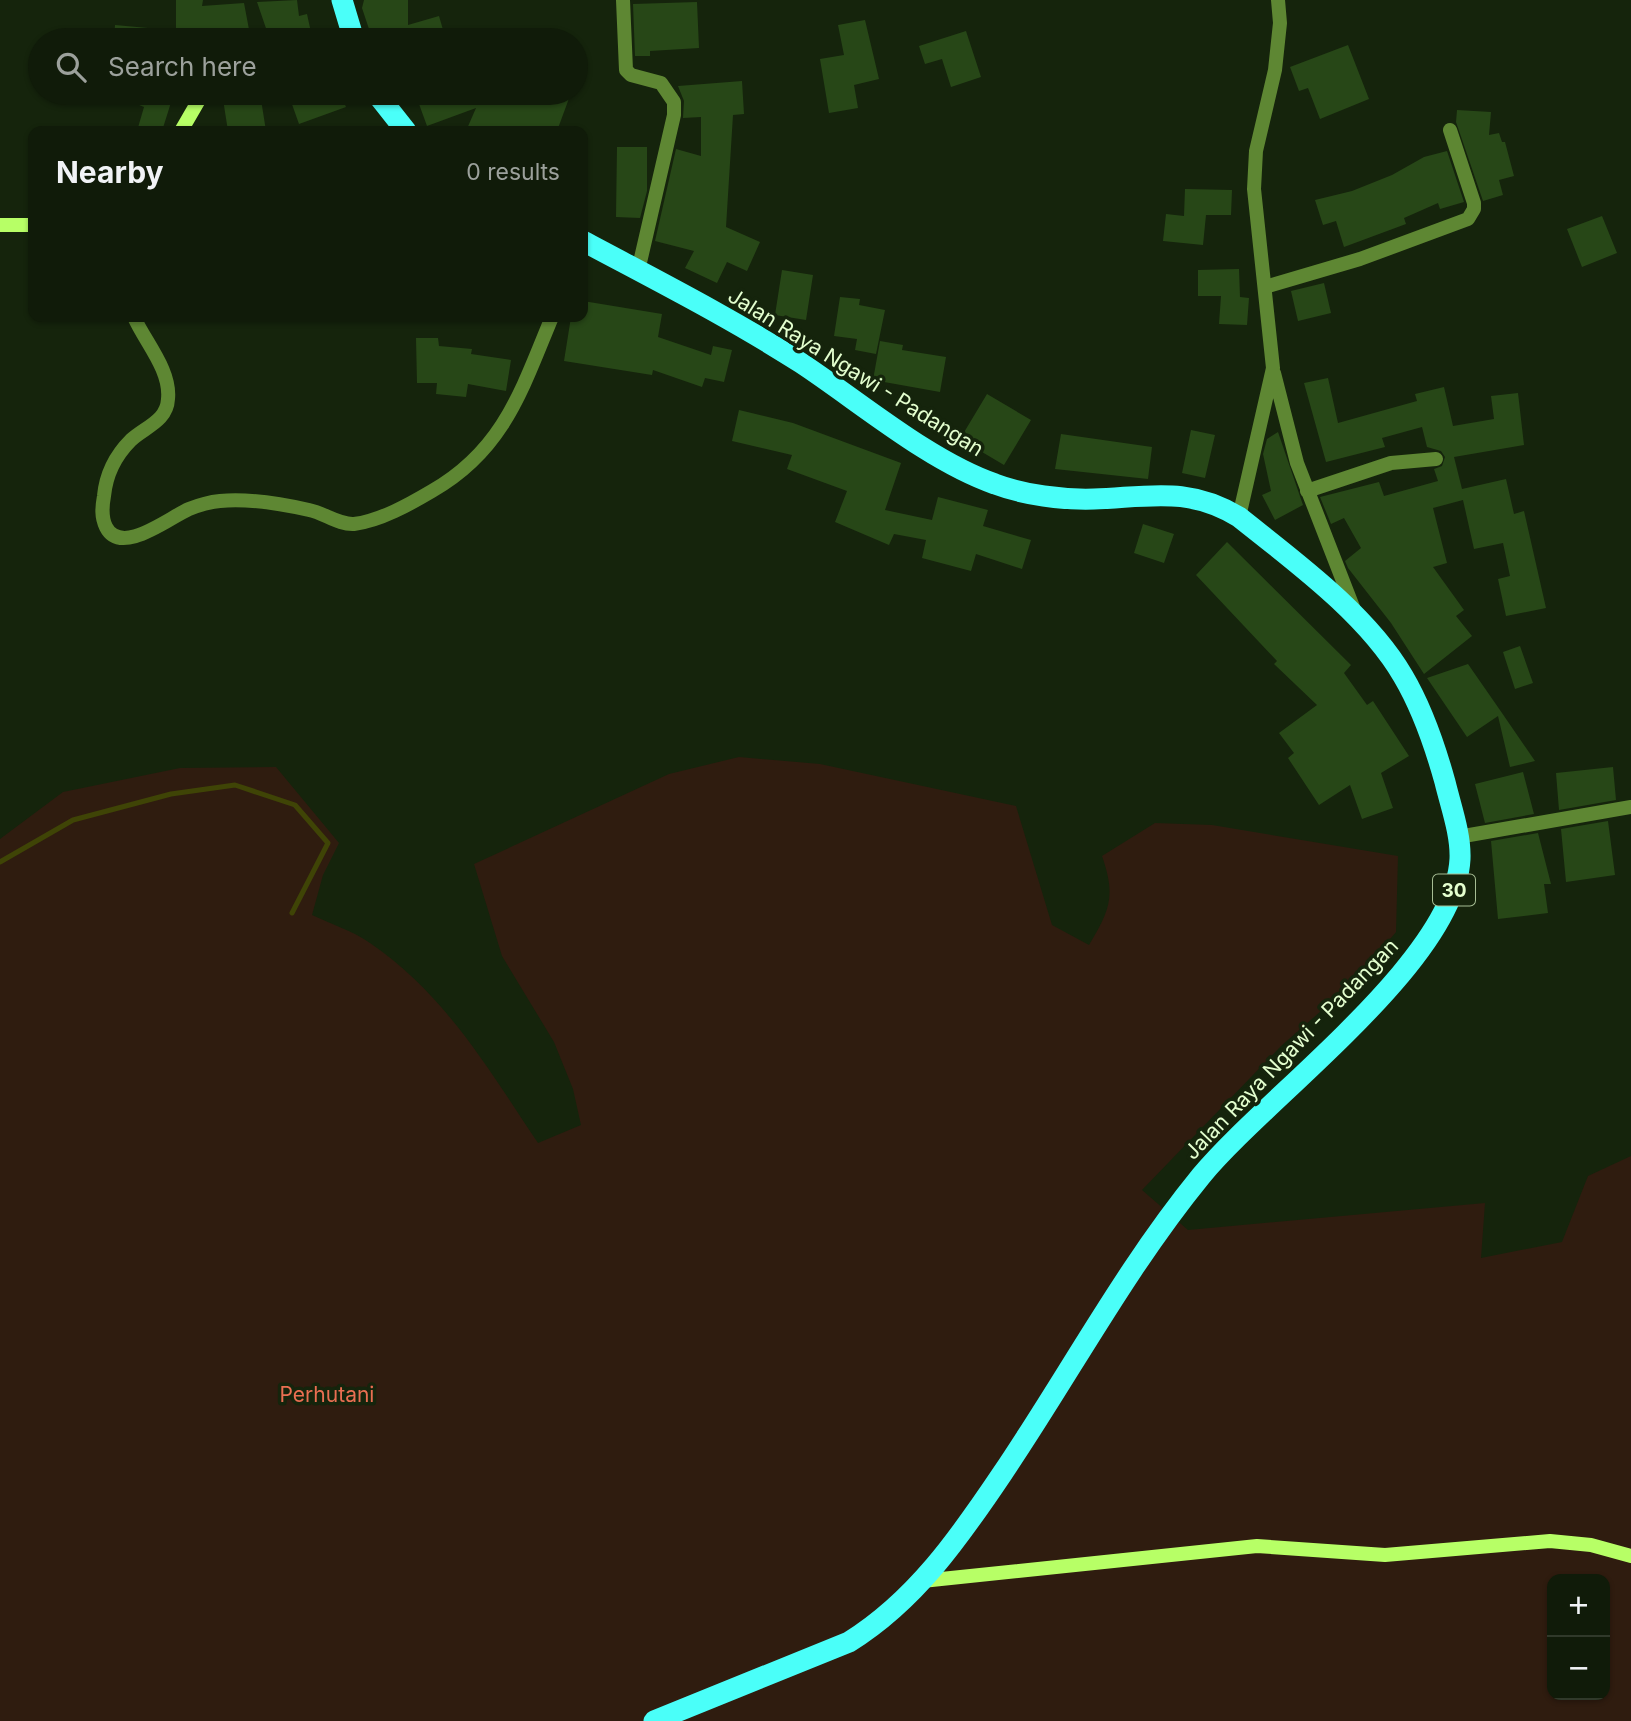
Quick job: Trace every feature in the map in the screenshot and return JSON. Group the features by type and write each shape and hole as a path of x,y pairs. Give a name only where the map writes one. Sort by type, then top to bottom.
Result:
{"highway":[{"path":"342,0 350,28"},
{"path":"385,105 402,126"},
{"name":"Jalan Raya Ngawi - Padangan","path":"588,245 798,362 949,463 995,485 1018,491 1091,499 1186,496 1220,506 1239,517 1359,621 1402,675 1415,701 1442,773 1460,855 1456,883 1434,933 1328,1050 1242,1132 1200,1177 1111,1300 1048,1406 964,1531 922,1581 871,1628 849,1642 654,1721"}],"street":[{"path":"623,0 626,70 631,75 661,83 674,102 669,139 638,271"},
{"path":"1278,0 1280,23 1275,70 1256,151 1255,176 1256,229 1273,368 1307,491 1359,621"},
{"path":"184,126 196,105"},
{"path":"1265,287 1360,259 1468,219 1475,209 1474,203 1450,130"},
{"path":"0,225 28,225"},
{"path":"138,322 162,370 169,388 169,400 166,411 155,424 132,439 114,461 104,488 102,512 106,527 112,536 123,539 150,531 188,510 220,501 311,510 352,524 366,522 433,491 474,463 501,429 550,322"},
{"path":"1239,517 1273,368"},
{"path":"1307,491 1391,463 1436,459"},
{"path":"1458,837 1631,807"},
{"path":"922,1581 1257,1546 1385,1555 1550,1541 1591,1545 1631,1556"}],"green space":[{"name":"Perhutani","path":"739,757 820,764 1016,806 1052,925 1089,945 1109,902 1109,882 1102,856 1155,823 1212,825 1398,856 1396,932 1353,983 1281,1046 1142,1190 1188,1230 1485,1203 1481,1258 1562,1242 1588,1176 1631,1156 1631,1721 0,1721 0,839 63,792 180,768 276,767 339,843 323,875 312,915 363,939 397,963 421,986 464,1035 538,1143 581,1125 573,1089 554,1042 502,956 474,864 669,774"}],"building":[{"path":"176,0 203,0 202,6 244,3 249,28 176,28"},
{"path":"297,0 299,16 307,14 310,28 266,28 257,2"},
{"path":"364,0 408,0 408,25 439,16 442,28 369,28 362,8"},
{"path":"697,2 699,48 650,51 650,56 635,56 633,4"},
{"path":"865,20 879,79 854,85 858,108 829,113 820,59 844,55 838,25"},
{"path":"115,25 148,28 115,28"},
{"path":"966,31 981,77 951,87 942,59 925,64 919,46"},
{"path":"1348,45 1369,99 1320,119 1308,88 1299,91 1290,67"},
{"path":"742,81 744,114 733,115 726,227 760,242 747,271 727,262 717,283 685,268 694,251 655,241 676,149 701,156 701,117 683,118 684,101 678,86"},
{"path":"139,105 170,105 164,126 138,126 144,107"},
{"path":"224,105 262,105 265,126 227,126"},
{"path":"292,105 346,107 299,124"},
{"path":"419,105 567,105 559,126 468,126 476,108 427,126"},
{"path":"1457,110 1491,112 1489,135 1499,133 1502,142 1505,142 1514,176 1499,180 1503,195 1483,201 1456,122"},
{"path":"617,147 647,147 647,191 640,218 616,217"},
{"path":"1447,151 1464,202 1440,209 1438,203 1404,218 1406,224 1344,247 1336,221 1323,225 1315,200 1352,191 1392,175 1424,157"},
{"path":"1185,189 1232,190 1231,215 1206,215 1203,245 1163,241 1166,214 1184,216"},
{"path":"1602,216 1617,253 1582,267 1567,229"},
{"path":"1239,269 1240,297 1249,298 1247,325 1219,324 1221,296 1198,296 1198,270"},
{"path":"782,270 813,275 806,320 775,315"},
{"path":"1324,283 1331,313 1298,321 1291,291"},
{"path":"840,297 860,299 859,305 885,310 876,354 855,350 857,339 834,336"},
{"path":"588,302 662,314 658,337 711,355 713,346 732,350 724,382 705,378 702,387 653,370 652,375 564,361 570,322 588,322"},
{"path":"416,338 438,338 439,346 472,349 471,354 511,360 506,391 468,384 466,397 436,394 437,383 417,383"},
{"path":"880,341 903,345 902,350 946,357 940,392 873,380"},
{"path":"1328,378 1338,423 1417,401 1415,394 1444,387 1453,426 1494,419 1491,396 1518,393 1524,445 1454,457 1462,489 1506,479 1514,514 1524,511 1546,608 1506,616 1498,579 1510,576 1503,543 1474,549 1463,500 1433,508 1447,563 1433,567 1464,610 1456,616 1472,636 1424,674 1391,623 1348,568 1345,561 1361,548 1344,518 1331,524 1320,497 1379,482 1384,496 1438,481 1434,469 1442,466 1445,457 1441,451 1427,447 1422,427 1382,438 1385,447 1326,462 1304,383"},
{"path":"987,394 1031,420 1004,465 960,439"},
{"path":"739,410 793,423 901,463 885,510 932,520 938,497 988,510 983,526 1031,540 1022,569 976,554 971,571 922,558 926,540 894,534 889,545 835,522 847,491 787,469 792,455 732,441"},
{"path":"1191,430 1215,435 1205,478 1182,473"},
{"path":"1278,432 1303,505 1275,520 1262,495 1271,491 1263,454 1267,439"},
{"path":"1061,434 1152,447 1148,479 1055,469"},
{"path":"1143,524 1174,534 1164,563 1134,553"},
{"path":"1227,542 1351,665 1344,673 1367,705 1373,701 1409,756 1381,773 1393,808 1362,819 1350,785 1319,805 1288,758 1294,753 1279,733 1317,705 1274,664 1277,661 1196,575"},
{"path":"1520,646 1533,683 1515,689 1503,652"},
{"path":"1468,664 1535,761 1510,767 1498,716 1467,737 1427,678"},
{"path":"1613,767 1616,800 1559,810 1556,773"},
{"path":"1523,772 1534,814 1485,823 1475,784"},
{"path":"1608,821 1615,875 1566,882 1561,829"},
{"path":"1538,833 1551,884 1544,884 1548,913 1498,919 1491,841"}],"waterway":[{"path":"0,862 73,820 171,794 235,785 295,805 328,843 292,913"}]}
